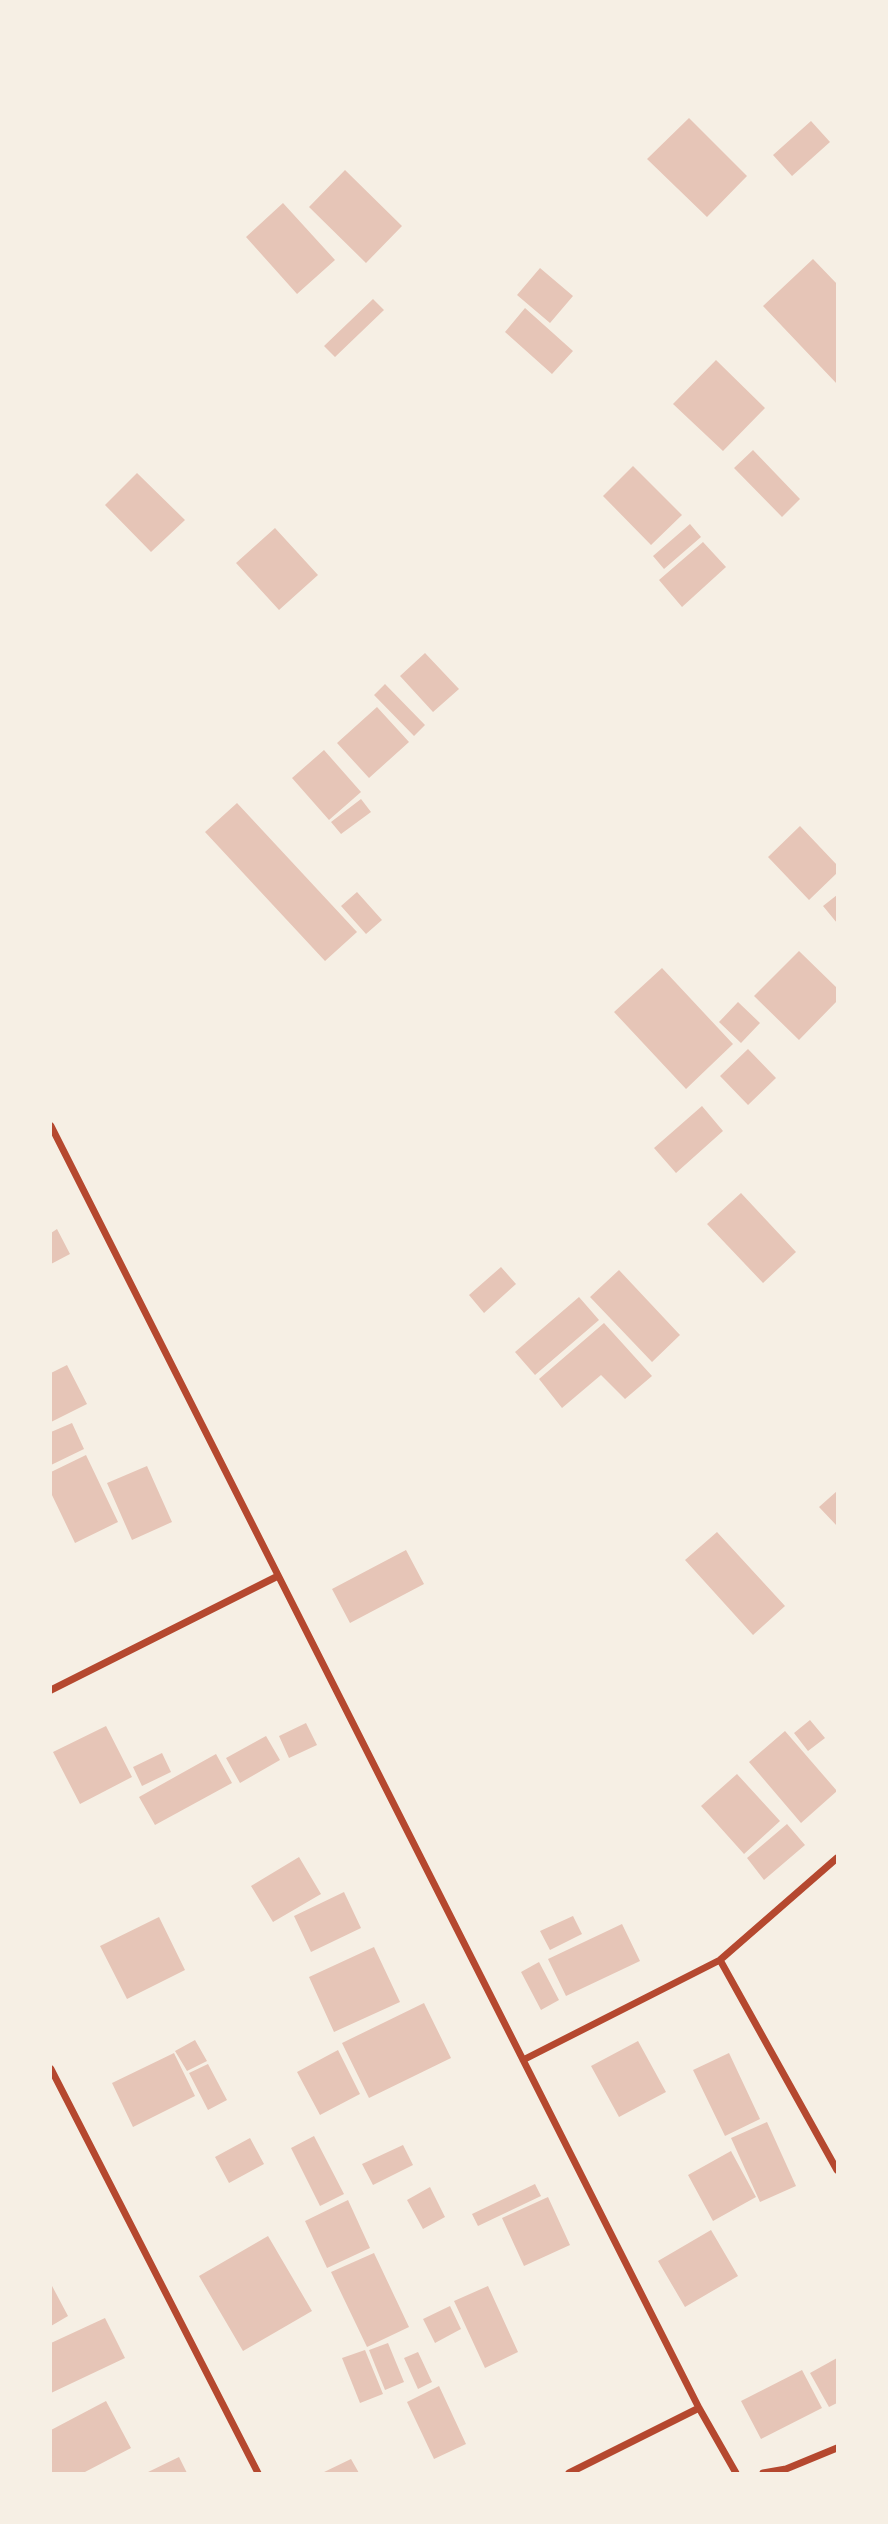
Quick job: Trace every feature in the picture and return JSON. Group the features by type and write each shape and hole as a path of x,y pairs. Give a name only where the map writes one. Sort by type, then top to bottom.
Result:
{"street":[{"path":"51,1126 699,2408 736,2473"},
{"path":"51,1690 278,1576"},
{"path":"523,2060 720,1960 837,1858"},
{"path":"720,1960 837,2170"},
{"path":"51,2069 258,2473"},
{"path":"569,2473 699,2408"},
{"path":"763,2473 786,2469 837,2448"}],"building":[{"path":"689,118 747,176 707,217 647,159"},
{"path":"811,121 830,142 792,176 773,155"},
{"path":"345,170 402,226 366,263 309,207"},
{"path":"283,203 335,260 297,294 246,237"},
{"path":"813,259 837,284 837,384 763,306"},
{"path":"540,268 573,296 550,323 517,295"},
{"path":"373,299 384,310 335,357 324,346"},
{"path":"525,308 573,351 552,374 505,332"},
{"path":"716,360 765,408 723,451 673,404"},
{"path":"753,450 800,499 782,517 734,468"},
{"path":"633,466 682,515 651,545 603,496"},
{"path":"137,473 185,520 151,552 105,505"},
{"path":"690,524 701,537 664,569 653,556"},
{"path":"275,528 318,575 279,610 236,563"},
{"path":"703,542 726,567 682,607 659,580"},
{"path":"425,653 459,689 433,712 400,676"},
{"path":"385,684 425,725 414,736 374,695"},
{"path":"377,707 409,742 369,778 337,743"},
{"path":"324,750 361,792 329,820 292,778"},
{"path":"361,799 371,812 341,834 331,822"},
{"path":"237,803 357,932 325,961 205,832"},
{"path":"800,826 837,865 837,873 809,900 768,857"},
{"path":"357,892 382,920 366,934 341,906"},
{"path":"837,895 837,923 823,906"},
{"path":"799,951 837,988 837,1001 799,1040 754,996"},
{"path":"662,968 733,1044 686,1089 614,1012"},
{"path":"738,1002 760,1023 741,1043 719,1022"},
{"path":"748,1049 776,1078 748,1105 720,1076"},
{"path":"702,1106 723,1131 676,1173 654,1148"},
{"path":"741,1193 796,1252 763,1283 707,1224"},
{"path":"57,1229 70,1254 51,1264 51,1233"},
{"path":"501,1267 516,1284 484,1313 469,1295"},
{"path":"619,1270 680,1335 652,1362 590,1297"},
{"path":"579,1297 599,1320 535,1375 515,1352"},
{"path":"604,1323 652,1376 625,1399 601,1375 562,1408 539,1379"},
{"path":"67,1365 87,1404 51,1422 51,1373"},
{"path":"72,1423 84,1449 51,1465 51,1432"},
{"path":"86,1455 118,1522 75,1543 51,1493 51,1472"},
{"path":"147,1466 172,1522 132,1540 107,1483"},
{"path":"837,1491 837,1526 819,1507"},
{"path":"717,1532 785,1606 753,1635 685,1560"},
{"path":"406,1550 424,1584 350,1623 332,1589"},
{"path":"810,1720 825,1738 808,1751 794,1733"},
{"path":"306,1723 317,1745 289,1758 279,1736"},
{"path":"106,1726 132,1777 80,1804 53,1752"},
{"path":"785,1731 837,1791 801,1823 749,1762"},
{"path":"266,1736 280,1760 240,1783 226,1758"},
{"path":"162,1753 171,1772 142,1786 133,1767"},
{"path":"216,1754 232,1783 155,1825 139,1797"},
{"path":"737,1774 780,1821 744,1854 701,1806"},
{"path":"787,1824 805,1845 764,1880 747,1858"},
{"path":"299,1857 321,1894 273,1922 251,1886"},
{"path":"344,1892 361,1928 311,1952 294,1916"},
{"path":"573,1916 582,1934 550,1950 540,1931"},
{"path":"159,1917 185,1970 127,1999 100,1946"},
{"path":"622,1924 640,1961 566,1996 548,1959"},
{"path":"374,1947 400,2002 334,2032 309,1977"},
{"path":"539,1962 559,2000 541,2010 521,1972"},
{"path":"424,2003 451,2058 369,2098 342,2043"},
{"path":"195,2040 207,2061 187,2071 175,2051"},
{"path":"638,2041 666,2092 619,2117 591,2066"},
{"path":"338,2050 360,2094 320,2115 297,2072"},
{"path":"174,2053 195,2096 133,2127 112,2083"},
{"path":"729,2053 760,2119 725,2136 693,2070"},
{"path":"208,2064 227,2100 208,2110 189,2073"},
{"path":"767,2122 796,2186 760,2202 731,2138"},
{"path":"314,2136 344,2194 320,2206 291,2148"},
{"path":"250,2138 264,2164 229,2183 215,2157"},
{"path":"403,2145 413,2165 373,2185 362,2164"},
{"path":"731,2151 756,2197 713,2221 688,2175"},
{"path":"535,2184 541,2196 478,2226 472,2214"},
{"path":"430,2187 445,2217 423,2229 407,2200"},
{"path":"548,2197 570,2245 524,2266 502,2218"},
{"path":"348,2200 370,2248 327,2268 305,2221"},
{"path":"711,2230 738,2276 685,2307 658,2261"},
{"path":"268,2236 312,2311 243,2351 199,2276"},
{"path":"374,2253 409,2327 367,2347 331,2272"},
{"path":"51,2284 68,2316 51,2326"},
{"path":"488,2286 518,2352 485,2368 454,2301"},
{"path":"450,2306 461,2329 435,2343 423,2319"},
{"path":"105,2318 125,2358 51,2393 51,2343"},
{"path":"388,2343 404,2382 385,2390 369,2350"},
{"path":"365,2350 383,2394 360,2403 342,2358"},
{"path":"418,2352 432,2382 418,2389 404,2358"},
{"path":"837,2358 837,2403 829,2407 810,2373"},
{"path":"802,2370 822,2408 761,2439 741,2401"},
{"path":"439,2386 466,2444 434,2459 407,2402"},
{"path":"106,2401 131,2448 83,2473 51,2473 51,2430"},
{"path":"179,2457 187,2473 146,2473"},
{"path":"351,2459 359,2473 322,2473"}]}
